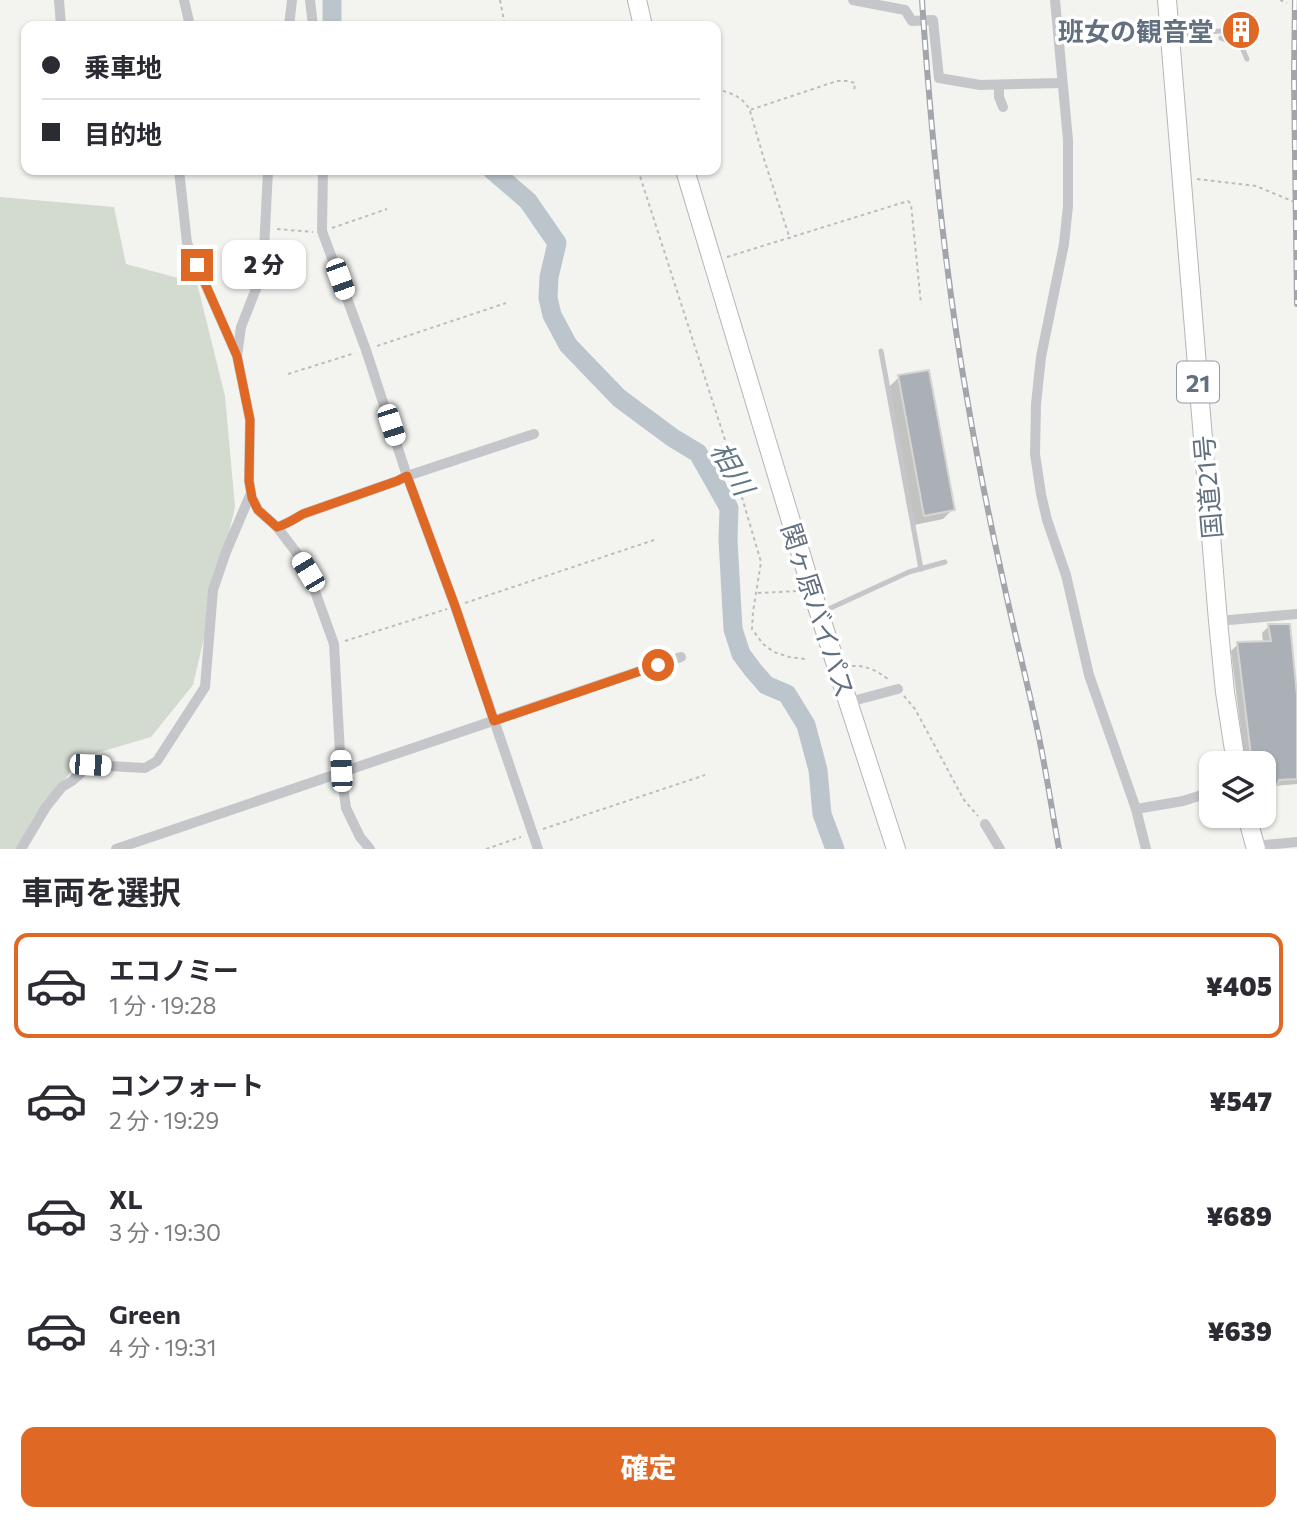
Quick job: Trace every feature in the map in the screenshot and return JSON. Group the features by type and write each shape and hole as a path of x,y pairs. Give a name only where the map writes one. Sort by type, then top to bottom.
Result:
{"highway":[{"path":"637,0 642,21"},
{"name":"国道21号","path":"1167,0 1217,621 1234,751"},
{"name":"関ヶ原バイパス","path":"687,175 812,591 896,849"},
{"path":"1250,828 1256,848"}],"street":[{"path":"59,0 61,21"},
{"path":"184,0 189,21"},
{"path":"290,21 292,0"},
{"path":"310,0 312,21"},
{"path":"853,0 905,10 912,21 933,20 939,78 980,85 1062,83"},
{"path":"1055,0 1068,140 1068,206 1064,244 1041,357 1035,454 1044,507 1067,579 1089,675 1136,809 1146,849"},
{"path":"999,85 999,97 1003,107"},
{"path":"180,175 187,243 237,356 250,420 251,493 258,510 277,527 308,572 334,644 341,771 346,808 360,837 370,849"},
{"path":"237,356 241,327 263,271 268,175"},
{"path":"323,175 322,232 366,349 407,476 455,606 538,849"},
{"path":"277,527 303,514 407,476 534,434"},
{"path":"21,849 46,807 62,787 90,765 145,768 157,761 205,687 213,590 251,493"},
{"path":"1217,621 1297,614"},
{"path":"116,849 681,657"},
{"path":"849,702 898,690"},
{"path":"1136,809 1199,796"},
{"path":"985,824 1000,849"},
{"path":"1256,848 1297,842"}],"lane":[{"path":"1221,30 1222,49"},
{"path":"1170,35 1232,30"},
{"path":"1222,38 1243,43 1247,59"},
{"path":"881,351 921,569"},
{"path":"819,613 909,572 945,562"}],"path":[{"path":"500,0 504,21"},
{"path":"1280,0 1287,4"},
{"path":"750,110 837,81 855,83 855,92"},
{"path":"721,91 738,96 750,110 790,239"},
{"path":"640,175 726,443 761,562 752,629 762,644 774,652 805,659"},
{"path":"1182,179 1206,179 1256,186 1297,203"},
{"path":"713,261 908,201 911,204 921,304"},
{"path":"288,374 506,303"},
{"path":"334,644 654,540"},
{"path":"757,593 812,591"},
{"path":"850,666 861,665 878,672 915,709 964,800 985,824"},
{"path":"486,849 705,775"}],"shaded area":[{"path":"0,197 114,207 126,264 197,283 225,396 235,507 193,685 151,737 80,758 16,849 0,849"}],"building":[{"name":"班女の観音堂","path":"1235,23 1249,24 1248,37 1234,36 1237,30"},
{"path":"929,370 955,510 924,516 898,375"},
{"path":"1268,624 1290,624 1297,695 1297,779 1279,780 1276,784 1276,751 1251,751 1237,642 1271,641"}],"waterway":[{"name":"相川","path":"332,0 332,21"},
{"name":"相川","path":"498,175 528,201 557,243 549,277 548,298 552,315 568,345 619,398 698,453 729,508 733,629 741,654 753,670 766,685 787,694 806,725 818,770 822,814 835,849"}],"railway":[{"path":"922,0 939,202 960,354 984,492 1039,735 1059,849"},
{"path":"1295,0 1297,304"}],"place":[{"name":"班女の観音堂","path":"1241,30"}],"route":[{"path":"197,265 237,356 250,420 249,481 252,498 258,510 277,527 303,514 407,476 494,721 658,665"}]}
